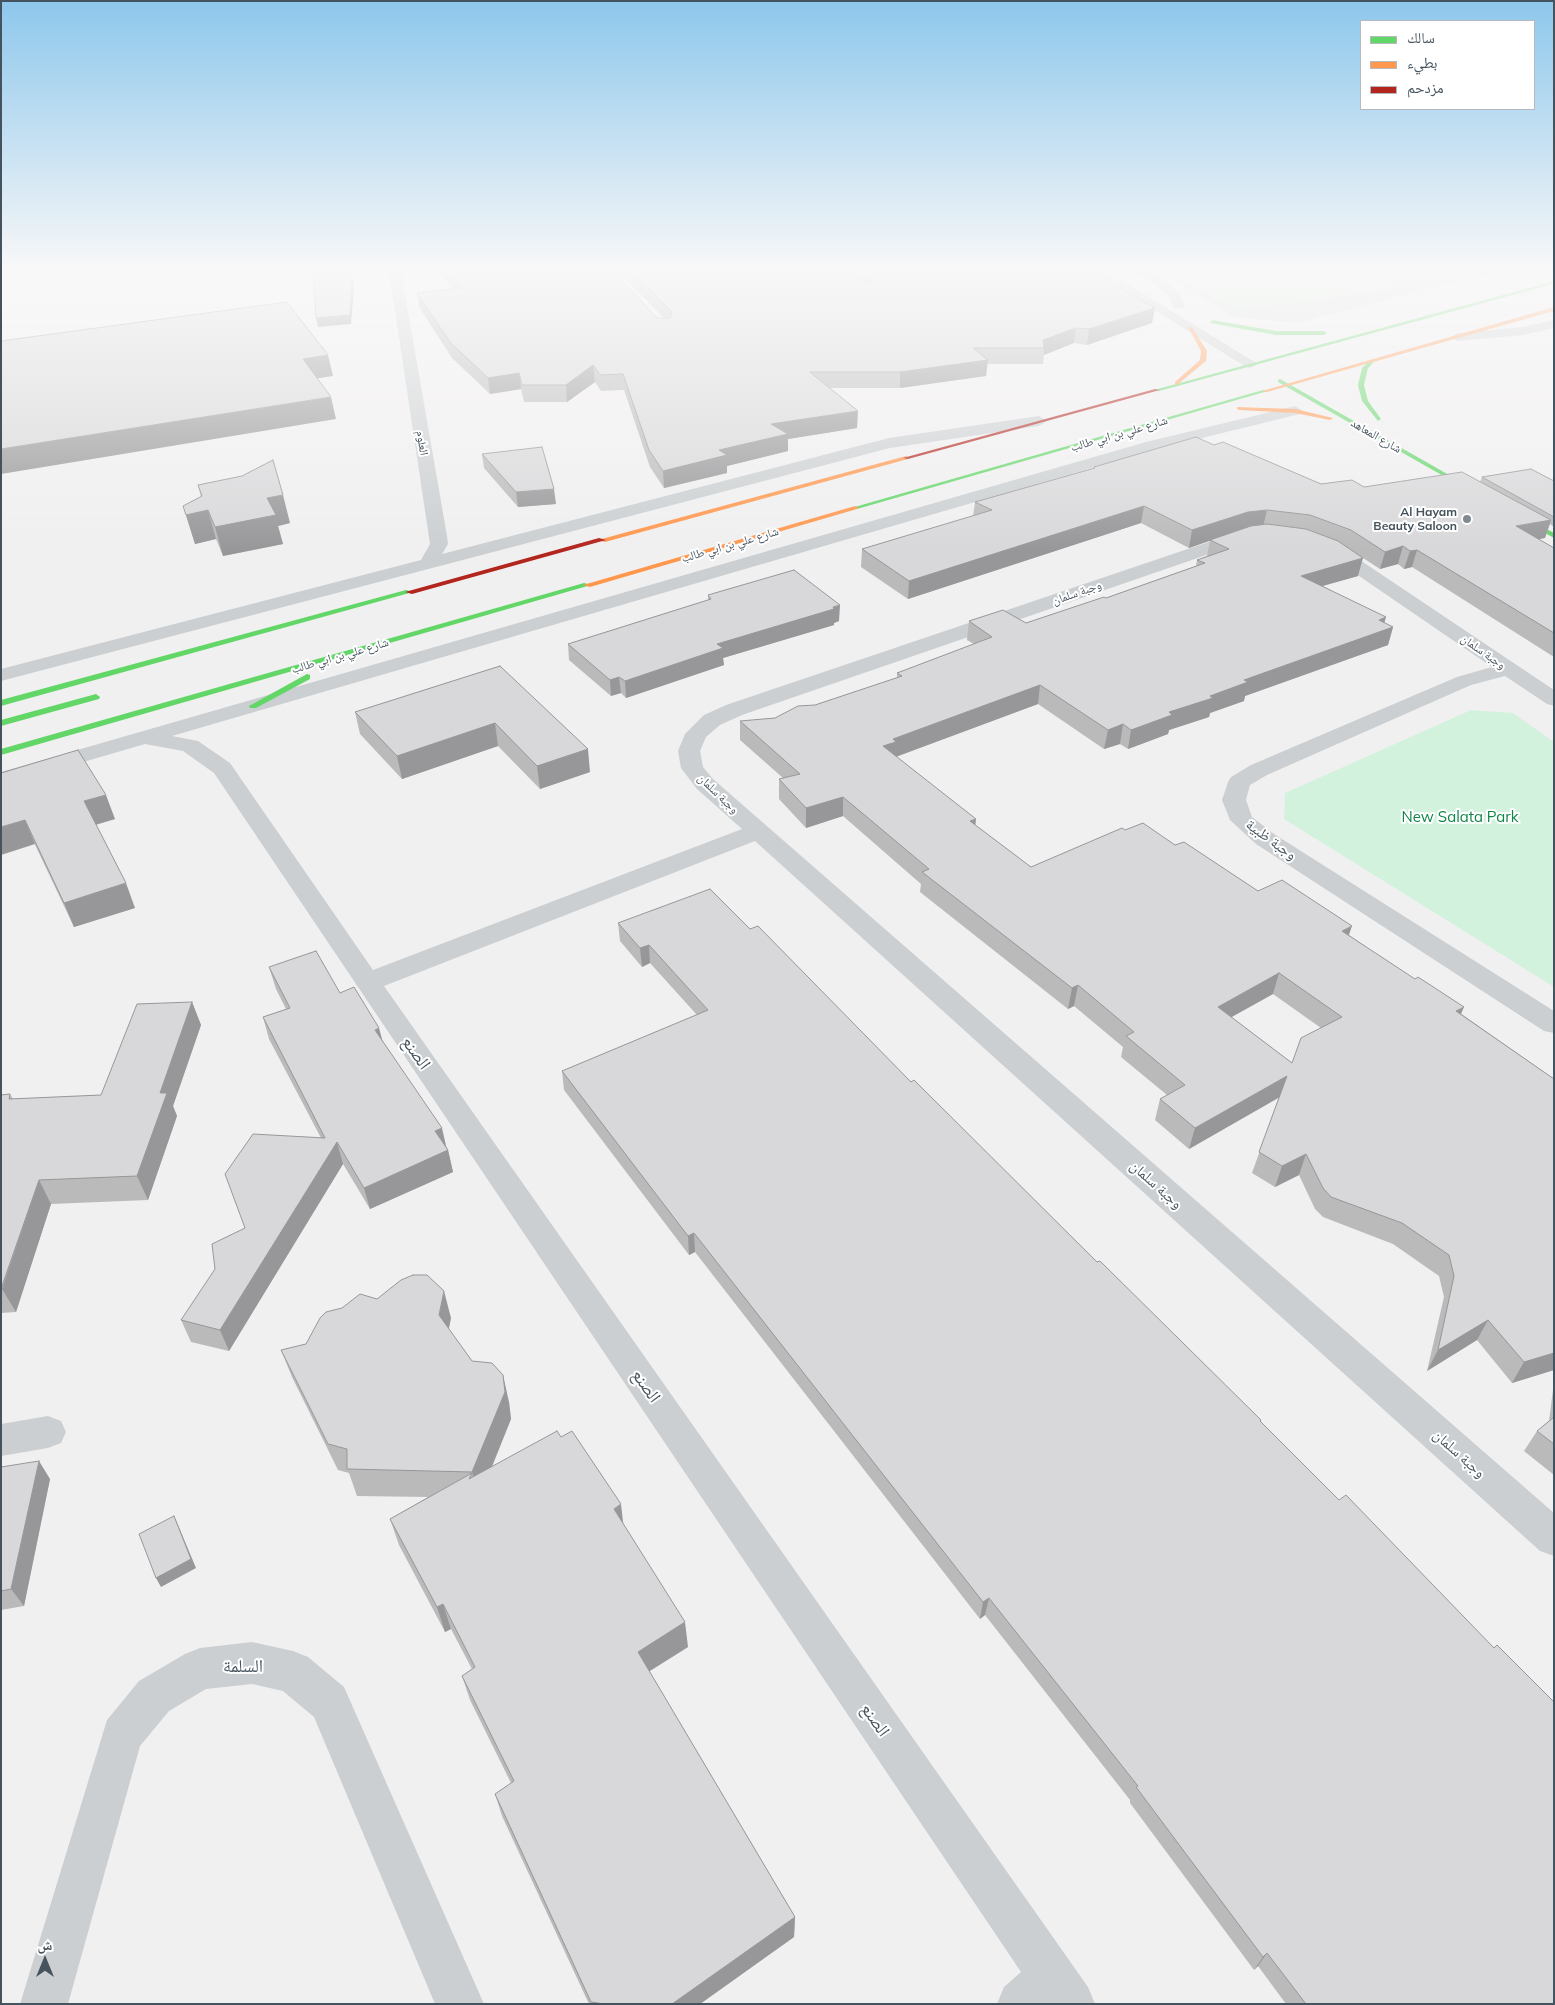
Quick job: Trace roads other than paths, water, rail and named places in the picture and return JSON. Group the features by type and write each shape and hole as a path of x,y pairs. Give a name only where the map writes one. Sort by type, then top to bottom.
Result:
{"main road":[{"path":"1176,384 1200,365"},
{"path":"1,702 1249,365"},
{"name":"شارع المعاهد","path":"1252,365 1267,373 1310,379 1323,387"},
{"path":"1267,373 1274,371 1274,365"},
{"name":"شارع المعاهد","path":"1280,365 1358,426 1486,498"},
{"name":"شارع علي بن ابي طالب","path":"1,752 1204,410 1291,375 1310,379 1363,365"},
{"name":"شارع المعاهد","path":"1354,404 1382,421 1365,401 1361,385 1365,368 1369,365"},
{"path":"1204,410 1249,407 1295,411 1358,426"},
{"path":"1502,508 1554,536"},
{"path":"510,608 630,560"},
{"path":"404,606 465,578"},
{"path":"245,709 306,678 339,656"},
{"path":"1,723 106,694"}],"street":[{"name":"العلوم","path":"410,365 439,544 428,564"},
{"name":"شارع علي بن ابي طالب","path":"6,771 79,756 146,738 1152,445 1295,411"},
{"path":"1,675 889,443 1038,421"},
{"path":"436,526 467,538 506,544"},
{"name":"وجبة سلمان","path":"1270,534 1244,536 1234,539 734,710 712,720 696,734 689,751 692,768 705,784 1554,1538"},
{"name":"وجبة سلمان","path":"1305,539 1340,553 1554,700"},
{"name":"وجبة ظبية","path":"1508,669 1464,680 1259,770 1239,782 1234,800 1242,820 1265,839 1554,1024"},
{"name":"الصنع","path":"245,709 221,738 218,753 222,768 1048,1995"},
{"name":"الصنع","path":"146,738 190,746 222,768"},
{"path":"367,982 759,831"},
{"path":"1,1440 48,1432"},
{"name":"السلمة","path":"44,2004 122,1735 154,1696 200,1669 252,1663 293,1672 329,1702 460,2004"}],"place":[{"name":"Al Hayam Beauty Saloon","path":"1467,519"}],"park label":[{"name":"New Salata Park","path":"1460,817"}]}
